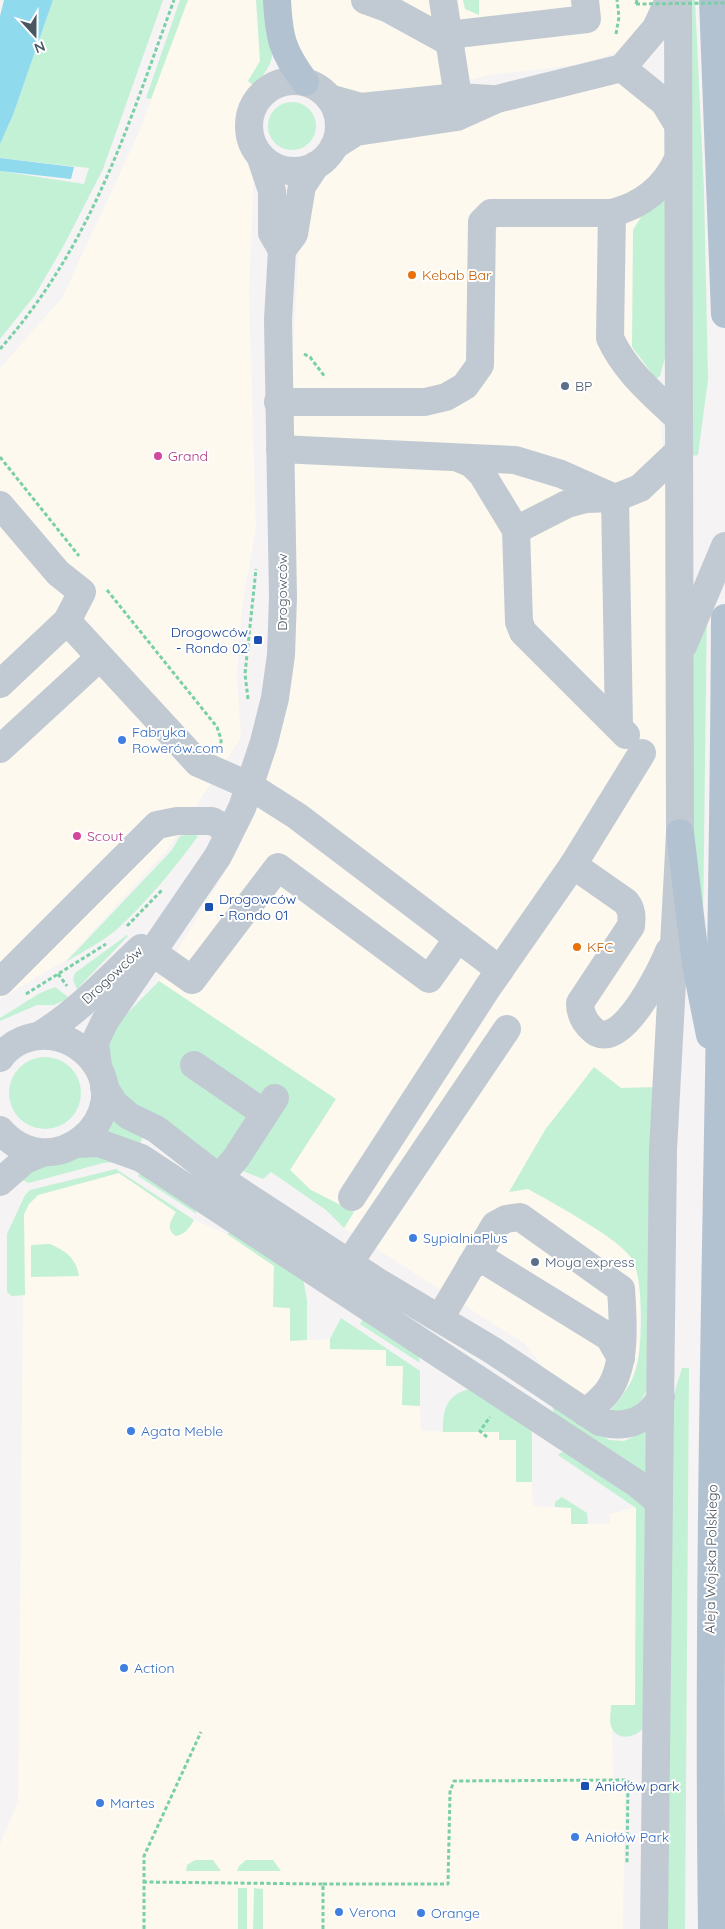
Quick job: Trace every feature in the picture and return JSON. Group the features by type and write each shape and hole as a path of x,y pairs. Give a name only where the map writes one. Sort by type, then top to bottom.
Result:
{"main road":[{"path":"277,0 281,42 288,59 305,82"},
{"path":"713,0 725,314"},
{"name":"Aleja Wojska Polskiego","path":"712,1929 710,1746 711,1550 720,1092 725,618"},
{"path":"680,833 696,965 720,1092"}],"street":[{"path":"365,0 387,8 448,38 587,19 585,0"},
{"path":"443,0 458,97"},
{"path":"325,156 338,134 339,121 336,109 329,98 318,88 305,82 290,81 276,84 264,92 254,103 249,117 248,131 253,145 261,158 270,165 287,170 305,170 325,156 356,132 457,117 497,99 622,68 656,28 669,0"},
{"path":"654,1929 663,1150 670,1032 672,943 680,833 678,0"},
{"path":"622,68 664,102 678,125"},
{"path":"329,98 361,107 458,97 497,99"},
{"name":"Drogowców","path":"76,1144 93,1129 103,1109 101,1077 95,1042 104,1021 218,856 242,808 250,786 275,698 281,655 283,597 278,402 278,320 282,250 294,234 302,186 325,156"},
{"name":"Drogowców","path":"261,158 272,191 272,233 282,250"},
{"path":"278,402 425,402 446,397 465,386 480,365 482,222 485,218 491,213 612,213 628,209 645,201 669,177 678,159"},
{"path":"612,213 610,338 617,355 630,372 678,418"},
{"path":"280,449 515,460 561,474 615,498"},
{"path":"516,530 567,504 586,499 615,498 640,488 678,452"},
{"path":"458,458 472,464 482,474 516,530 519,622 523,632 619,726 642,753 658,760 679,760"},
{"path":"615,498 619,726"},
{"path":"0,505 58,573 82,592 67,621 0,684"},
{"path":"679,656 725,546"},
{"path":"67,621 99,658 198,763 250,786 298,816 500,970"},
{"path":"0,749 99,658"},
{"path":"352,1197 500,970 573,865 642,753"},
{"path":"0,982 156,825 177,821 212,821 230,832"},
{"path":"573,865 626,902 632,918 631,926 580,1003 584,1020 594,1031 604,1036 613,1034 623,1027 660,975 672,943"},
{"path":"152,952 192,980 278,867 429,979 458,938"},
{"name":"Drogowców","path":"40,1035 56,1026 83,1003 180,910"},
{"path":"349,1263 507,1029"},
{"path":"2,1054 21,1040 40,1035 63,1038 83,1049 101,1077 114,1103 129,1116 156,1129 219,1178 600,1422 623,1425 644,1418 657,1405 661,1397"},
{"path":"194,1065 270,1105 236,1158 219,1178"},
{"path":"0,1130 8,1139 24,1149 42,1153"},
{"path":"0,1182 25,1160 42,1153 60,1151 76,1144 99,1143 141,1158 636,1483 658,1501"},
{"path":"440,1318 495,1225 506,1219 520,1217 621,1289 623,1327 621,1358 609,1390 586,1413"},
{"path":"471,1265 480,1262 489,1263 569,1312 609,1337 621,1358"}],"path":[{"path":"0,350 41,299 66,261 97,202 174,0"},
{"path":"636,2 725,3"},
{"path":"0,457 80,557"},
{"path":"248,700 245,674 257,563"},
{"path":"105,588 216,727 221,739 220,773"},
{"path":"121,933 167,886"},
{"path":"25,995 112,940"},
{"path":"487,1436 480,1431 492,1415"},
{"path":"144,1929 144,1856 201,1732"},
{"path":"143,1882 448,1884 450,1792 454,1781 628,1780 627,1865"},
{"path":"323,1884 323,1929"}],"shaded area":[{"path":"188,0 256,0 259,29 260,61 248,81 254,86 239,102 236,130 240,147 254,168 249,294 256,528 242,607 237,676 241,738 167,850 66,960 0,999 0,368 62,298 139,132"},
{"path":"289,0 661,0 627,47 610,55 575,65 488,75 413,95 345,93 325,76 308,66 296,49"},
{"path":"624,82 649,97 665,128 666,198 656,379 667,492 668,937 662,1087 621,1088 594,1068 545,1130 510,1191 528,1188 607,1236 632,1258 639,1277 639,1356 631,1382 605,1416 549,1374 525,1344 344,1228 354,1212 311,1190 290,1170 335,1099 159,981 239,848 276,744 295,625 293,350 299,247 310,185 332,166 347,147 601,83"},
{"path":"119,1173 176,1212 170,1221 188,1229 194,1220 227,1234 274,1266 273,1307 290,1308 290,1341 330,1339 330,1349 386,1350 403,1365 402,1405 420,1406 421,1431 499,1432 516,1440 516,1482 532,1482 533,1506 571,1508 571,1523 610,1524 610,1514 636,1507 635,1705 611,1705 614,1785 624,1785 625,1795 623,1929 0,1929 0,1844 18,1802 24,1214 29,1204 38,1195"}],"green space":[{"path":"53,0 163,0 103,169 64,245 35,295 0,339 0,171 84,184 89,168 0,158 0,144 13,115"},
{"path":"180,0 188,0 151,99 146,98"},
{"path":"256,0 268,0 273,46 269,65 254,86 248,81 260,61"},
{"path":"463,0 479,0 479,15 465,9"},
{"path":"689,0 695,0 704,191 708,379 698,455 691,456"},
{"path":"292,102 301,104 309,109 314,117 316,126 314,135 309,143 301,148 292,150 283,148 275,143 270,135 268,126 270,117 275,109 283,104"},
{"path":"661,197 666,198 666,354 660,376 656,379 632,347 633,230 641,217"},
{"path":"707,605 703,925 693,852 692,664"},
{"path":"193,834 198,836 138,909 115,931 66,962 172,850 180,836"},
{"path":"127,935 77,989 73,980 75,973"},
{"path":"159,981 336,1099 290,1170 311,1190 354,1212 344,1228 326,1210 271,1172 263,1179 215,1160 119,1097 105,1045 115,1026"},
{"path":"55,987 69,998 54,1005 37,1005 0,1021 0,1018 40,993"},
{"path":"45,1057 65,1063 75,1073 81,1093 75,1113 65,1123 45,1129 25,1123 15,1113 9,1093 15,1073 25,1063"},
{"path":"594,1067 621,1088 662,1087 648,1385 642,1400 632,1408 605,1416 626,1390 638,1362 641,1315 639,1282 632,1259 614,1241 600,1231 528,1189 509,1192 545,1130"},
{"path":"112,1114 145,1132 137,1150 103,1133"},
{"path":"85,1153 115,1162 103,1163 29,1183 13,1176"},
{"path":"116,1169 194,1220 189,1228 176,1236 170,1228 176,1212 119,1173 38,1195 29,1204 24,1214 25,1295 12,1296 7,1292 7,1234 25,1195 30,1190"},
{"path":"142,1169 193,1205 197,1214 138,1176"},
{"path":"234,1230 303,1278 307,1300 307,1340 290,1341 290,1308 273,1307 274,1266 227,1234"},
{"path":"50,1244 61,1249 73,1260 79,1276 31,1277 31,1245"},
{"path":"341,1318 420,1371 420,1406 402,1405 403,1366 386,1366 386,1350 330,1349 330,1339"},
{"path":"363,1319 418,1354 420,1363 360,1324"},
{"path":"682,1368 689,1368 685,1929 664,1929 671,1404"},
{"path":"479,1388 530,1426 532,1435 532,1482 516,1482 516,1440 499,1440 499,1432 443,1432 444,1414 450,1401 461,1392"},
{"path":"551,1401 609,1440 624,1441 648,1430 651,1478 555,1418"},
{"path":"566,1449 572,1449 645,1506 647,1517 645,1727 632,1736 618,1735 611,1726 610,1718 611,1705 635,1705 636,1508 558,1455"},
{"path":"562,1497 587,1513 588,1524 571,1524 571,1508 555,1507 555,1502"},
{"path":"195,1860 213,1860 221,1871 186,1871 187,1865"},
{"path":"246,1860 273,1860 281,1871 237,1871 239,1866"},
{"path":"238,1888 247,1888 247,1929 238,1929"},
{"path":"254,1888 263,1889 263,1929 253,1929"}],"water":[{"path":"4,0 53,0 13,115 0,144 0,16"},
{"path":"0,158 74,167 71,179 0,171"}],"place":[{"name":"Kebab Bar","path":"412,275"},
{"name":"BP","path":"565,386"},
{"name":"Grand","path":"158,456"},
{"name":"Drogowców - Rondo 02","path":"258,640"},
{"name":"Fabryka Rowerów.com","path":"122,740"},
{"name":"Scout","path":"77,836"},
{"name":"Drogowców - Rondo 01","path":"209,907"},
{"name":"KFC","path":"577,947"},
{"name":"SypialniaPlus","path":"413,1238"},
{"name":"Moya express","path":"535,1262"},
{"name":"Agata Meble","path":"131,1431"},
{"name":"Action","path":"124,1668"},
{"name":"Aniołów park","path":"585,1786"},
{"name":"Martes","path":"100,1803"},
{"name":"Aniołów Park","path":"575,1837"},
{"name":"Verona","path":"339,1912"},
{"name":"Orange","path":"421,1913"}]}
